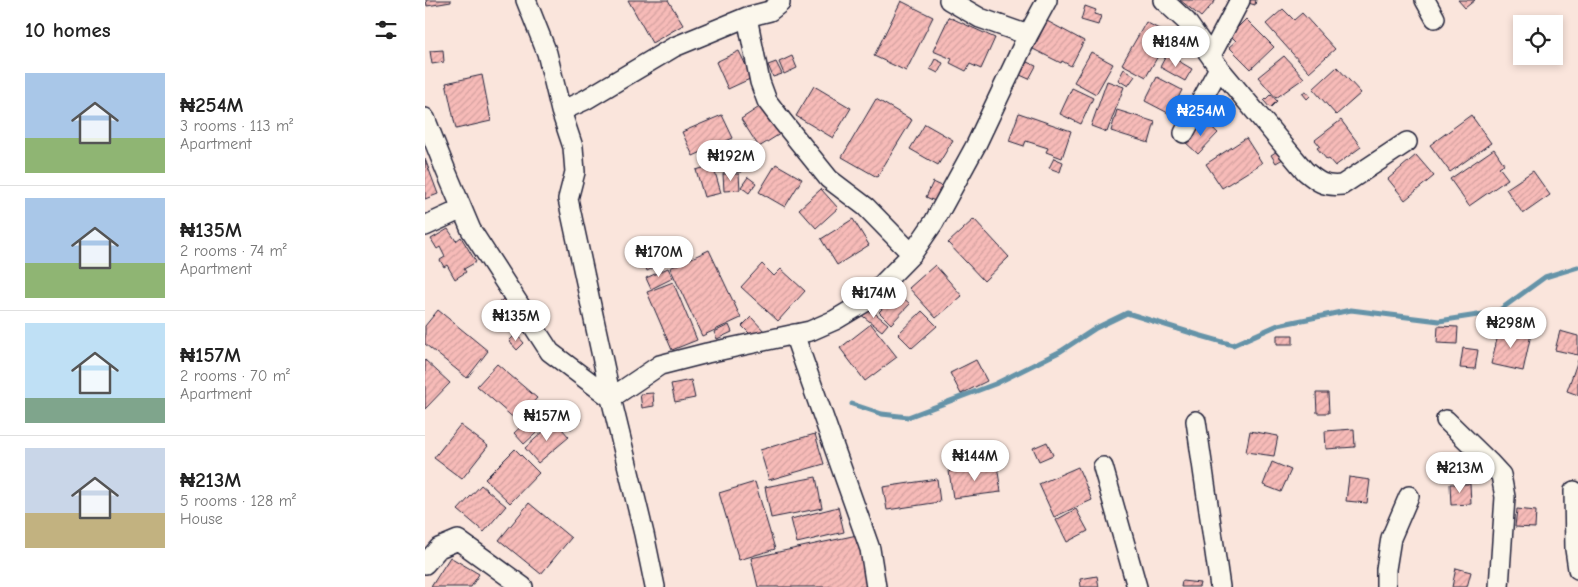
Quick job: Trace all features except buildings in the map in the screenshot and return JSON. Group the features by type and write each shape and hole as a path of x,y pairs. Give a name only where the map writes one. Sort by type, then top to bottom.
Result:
{"street":[{"path":"526,0 547,54 561,111 573,147 575,172 568,200 655,587"},
{"path":"561,111 585,100 674,47 747,17 770,11 780,3 780,0"},
{"path":"949,0 980,18 1028,35"},
{"path":"611,398 660,365 810,331 835,320 865,302 912,254 934,222 976,145 1028,35 1047,0"},
{"path":"1163,0 1186,21 1215,61 1305,171 1318,182 1331,186 1342,185 1407,142"},
{"path":"1184,134 1240,0"},
{"path":"1425,0 1435,18"},
{"path":"747,17 760,82 767,100 829,179 866,207 912,254"},
{"path":"425,118 471,230 550,352 611,398"},
{"path":"425,226 462,209"},
{"path":"794,334 870,549 876,587"},
{"path":"1446,420 1501,476 1505,497 1499,587"},
{"path":"1196,421 1220,587"},
{"path":"1103,467 1137,587"},
{"path":"1574,491 1575,549 1578,569"},
{"path":"1386,587 1391,538 1409,496"},
{"path":"425,564 439,548 458,540 523,587"}],"waterway":[{"path":"852,404 882,414 908,417 995,384 1061,351 1096,328 1127,313 1233,345 1278,325 1351,310 1439,321 1497,312 1545,277 1578,267"}]}
